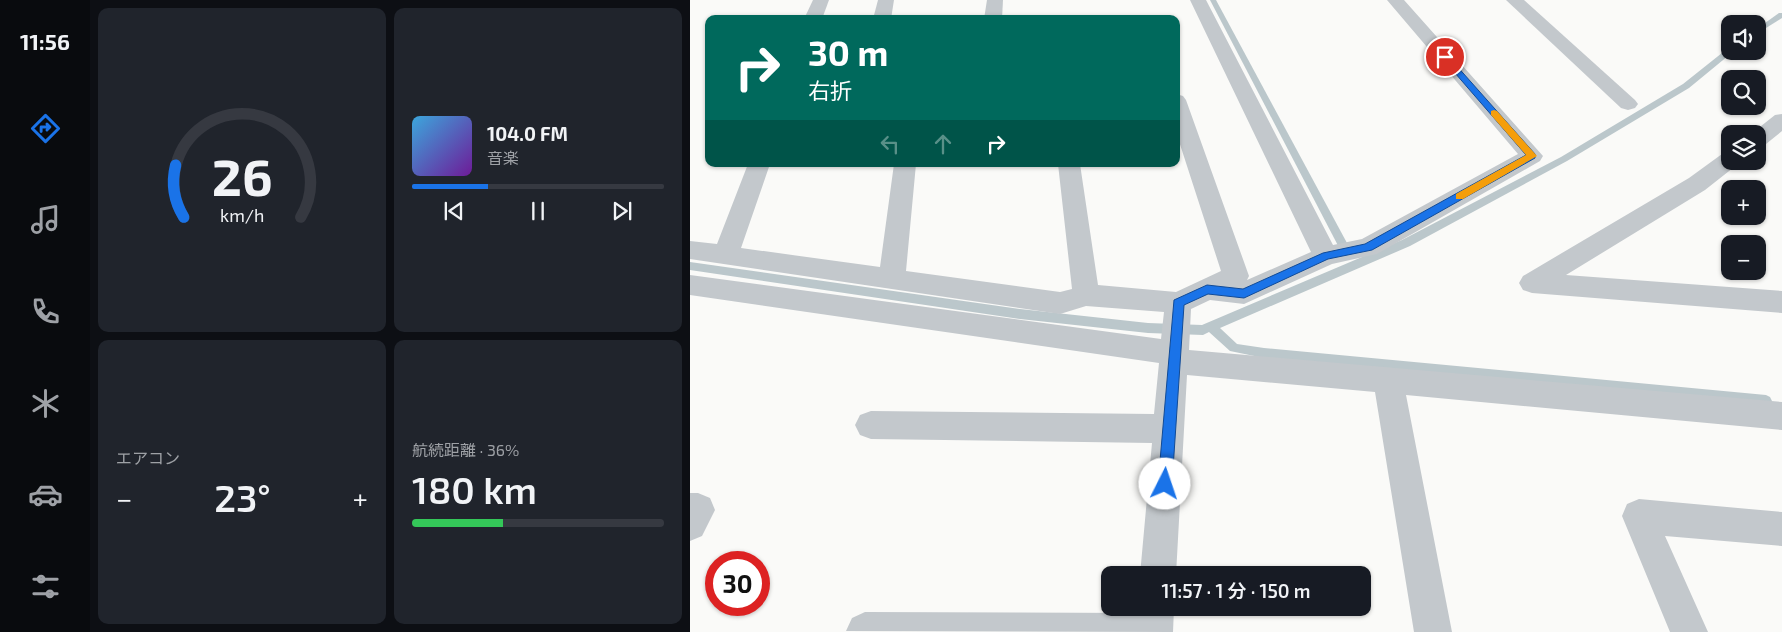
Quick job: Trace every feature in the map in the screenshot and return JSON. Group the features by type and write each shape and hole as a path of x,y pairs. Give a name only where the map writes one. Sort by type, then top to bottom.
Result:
{"street":[{"path":"814,15 820,0"},
{"path":"883,15 886,0"},
{"path":"993,15 995,0"},
{"path":"1198,0 1340,253"},
{"path":"1207,289 1244,293 1340,253 1368,247 1532,156 1395,0"},
{"path":"1514,0 1628,104"},
{"path":"1159,566 1176,335 1207,289 1236,276 1180,112"},
{"path":"1766,133 1782,120"},
{"path":"1721,166 1697,184 1532,283 1782,302"},
{"path":"726,255 758,167"},
{"path":"892,279 905,167"},
{"path":"1068,167 1086,295"},
{"path":"690,250 1060,303 1086,295 1176,335"},
{"path":"690,285 1176,335 1388,380 1782,416"},
{"path":"1388,380 1433,632"},
{"path":"871,425 1169,429"},
{"path":"690,510 698,510 690,524"},
{"path":"1689,632 1639,516 1782,529"},
{"path":"865,631 1154,632 1155,616"}],"waterway":[{"path":"1213,0 1349,256"},
{"path":"1766,26 1782,15"},
{"path":"690,266 1020,314 1148,328 1203,330 1406,243 1564,159 1686,86 1721,58"},
{"path":"1211,327 1234,348 1264,353 1766,401"}],"slow traffic":[{"path":"1459,197 1532,156 1494,113"}],"route":[{"path":"1165,484 1178,303 1207,289 1244,293 1326,256 1368,247 1532,156 1445,57"}]}
